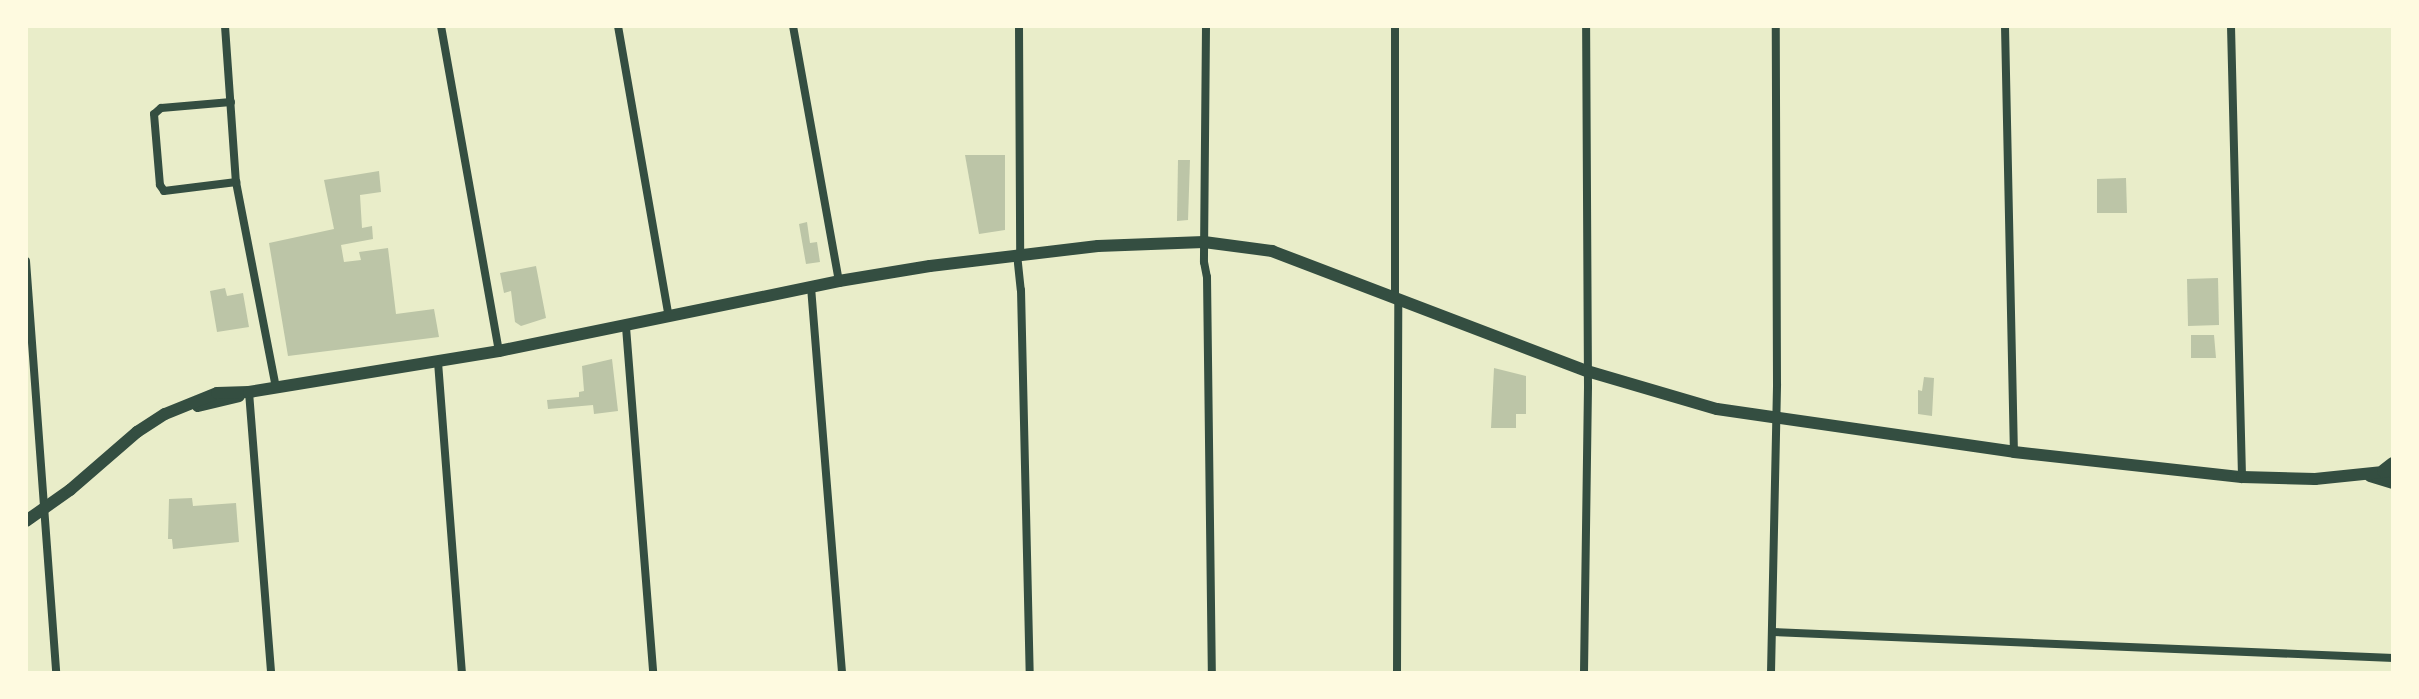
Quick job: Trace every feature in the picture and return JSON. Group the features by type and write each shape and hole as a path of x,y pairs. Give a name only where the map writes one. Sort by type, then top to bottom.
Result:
{"main road":[{"path":"26,519 43,510 137,432 183,408 219,403 249,392 499,351 839,281 1018,254 1204,242 1272,251 1587,371 1674,399 1775,419 2014,452 2242,477 2370,476 2391,472"}],"street":[{"path":"225,26 236,182 276,388"},
{"path":"441,26 499,351"},
{"path":"618,26 669,317"},
{"path":"793,26 839,281"},
{"path":"1019,26 1018,254 1030,673"},
{"path":"1206,26 1204,242 1212,673"},
{"path":"1395,26 1397,673"},
{"path":"1584,673 1586,26"},
{"path":"1771,673 1776,26"},
{"path":"2005,26 2014,452"},
{"path":"2231,26 2242,477"},
{"path":"231,102 161,108 154,114 160,185 164,191 236,182"},
{"path":"26,261 56,673"},
{"path":"811,287 842,673"},
{"path":"626,327 653,673"},
{"path":"438,362 462,673"},
{"path":"249,392 271,673"},
{"path":"1772,632 2393,658"}],"building":[{"path":"965,155 1005,155 1005,230 979,234"},
{"path":"1178,160 1190,160 1188,220 1177,221"},
{"path":"379,171 381,192 360,195 362,228 372,226 373,239 341,245 344,262 361,260 359,252 388,248 396,314 434,309 439,337 288,356 269,243 334,229 324,180"},
{"path":"2126,178 2127,213 2097,213 2097,179"},
{"path":"807,222 810,243 817,242 820,262 806,264 799,224"},
{"path":"536,266 546,318 521,326 515,322 511,291 504,293 500,273"},
{"path":"2218,278 2219,325 2188,326 2187,279"},
{"path":"225,288 227,296 243,293 249,327 217,332 210,291"},
{"path":"2191,335 2214,335 2216,358 2191,358"},
{"path":"612,359 618,411 594,414 593,405 548,409 547,400 579,397 579,392 584,391 582,366"},
{"path":"1494,368 1526,376 1526,414 1516,414 1516,428 1491,428"},
{"path":"1924,377 1934,378 1932,416 1918,414 1918,390 1922,391"},
{"path":"192,498 193,506 236,503 239,542 173,549 172,539 168,539 169,499"}]}
